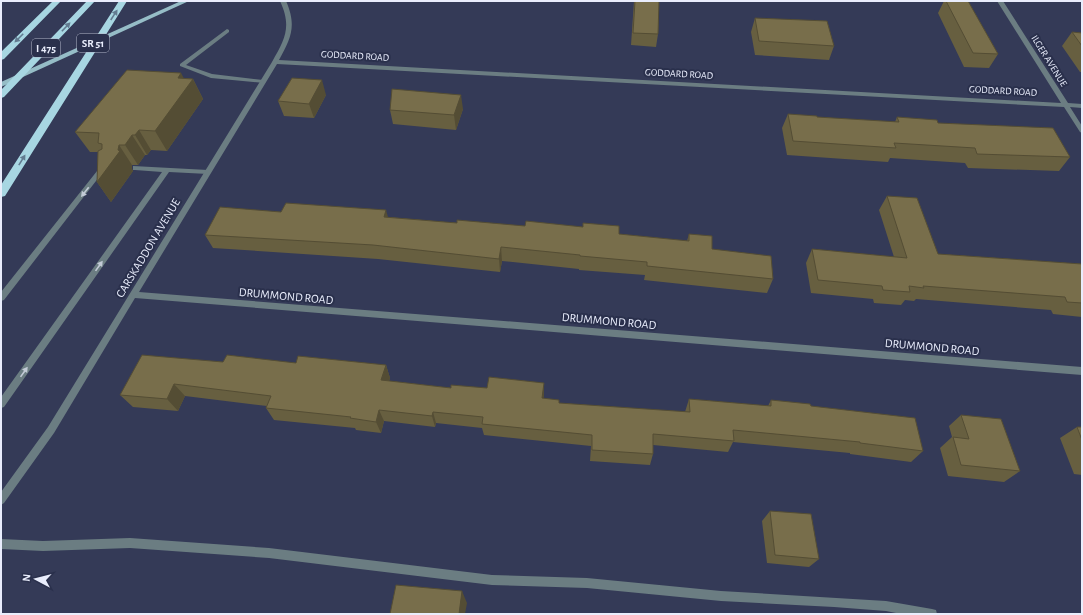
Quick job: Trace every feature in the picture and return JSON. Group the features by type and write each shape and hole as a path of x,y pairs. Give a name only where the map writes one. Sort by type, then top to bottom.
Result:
{"highway":[{"name":"I 475","path":"1,57 57,1"},
{"name":"I 475","path":"1,96 91,1"},
{"path":"1,193 123,1"}],"main road":[{"name":"SR 51","path":"1,85 186,1"}],"street":[{"name":"CARSKADDON AVENUE","path":"1,500 51,430 275,62 285,43 291,24 288,10 283,1"},
{"name":"ILGER AVENUE","path":"1000,1 1082,131"},
{"path":"227,31 182,65 211,76 263,82"},
{"name":"GODDARD ROAD","path":"275,62 1082,106"},
{"path":"1,298 104,168 112,167"},
{"path":"135,168 208,172"},
{"path":"1,404 167,170"},
{"name":"DRUMMOND ROAD","path":"134,295 1082,371"},
{"path":"1,544 43,546 130,543 270,553 492,580 587,583 721,596 849,603 886,606 927,614"}],"building":[{"path":"635,1 659,1 658,34 633,33"},
{"path":"946,1 968,1 998,54 973,53"},
{"path":"755,18 827,21 834,46 759,41"},
{"path":"1072,32 1082,33 1082,46"},
{"path":"127,70 181,73 178,78 193,79 155,131 139,130 135,135 132,135 125,145 119,145 118,150 120,151 97,182 98,151 102,149 102,144 98,143 99,133 75,132"},
{"path":"292,78 322,80 309,104 278,101"},
{"path":"392,89 461,95 454,115 390,110"},
{"path":"788,114 899,122 897,117 937,120 938,123 1053,128 1070,157 977,154 975,148 894,143 896,148 793,141"},
{"path":"887,196 917,198 938,254 1082,264 1082,303 1067,302 1065,297 923,286 924,288 909,286 910,292 883,290 882,286 818,280 812,249 907,258"},
{"path":"286,203 386,210 384,217 457,223 457,220 525,226 526,221 583,227 583,223 619,226 619,234 689,241 689,234 712,236 712,249 771,256 773,279 647,266 647,262 501,247 499,259 373,245 205,235 220,207 281,212"},
{"path":"142,355 223,362 227,355 296,363 298,356 386,365 381,380 451,388 451,385 487,388 489,377 544,383 542,398 559,400 559,403 690,412 689,399 771,406 771,400 810,404 811,406 915,418 923,451 860,442 733,430 734,441 653,434 653,454 592,450 592,435 482,424 483,417 433,412 432,416 379,410 376,422 350,418 351,417 266,408 271,396 174,384 167,399 120,395"},
{"path":"961,415 1001,419 1020,471 961,465 953,437 969,439"},
{"path":"1077,427 1082,427 1082,440"},
{"path":"770,511 811,514 819,559 775,555"},
{"path":"396,585 462,591 459,614 390,614"}]}
